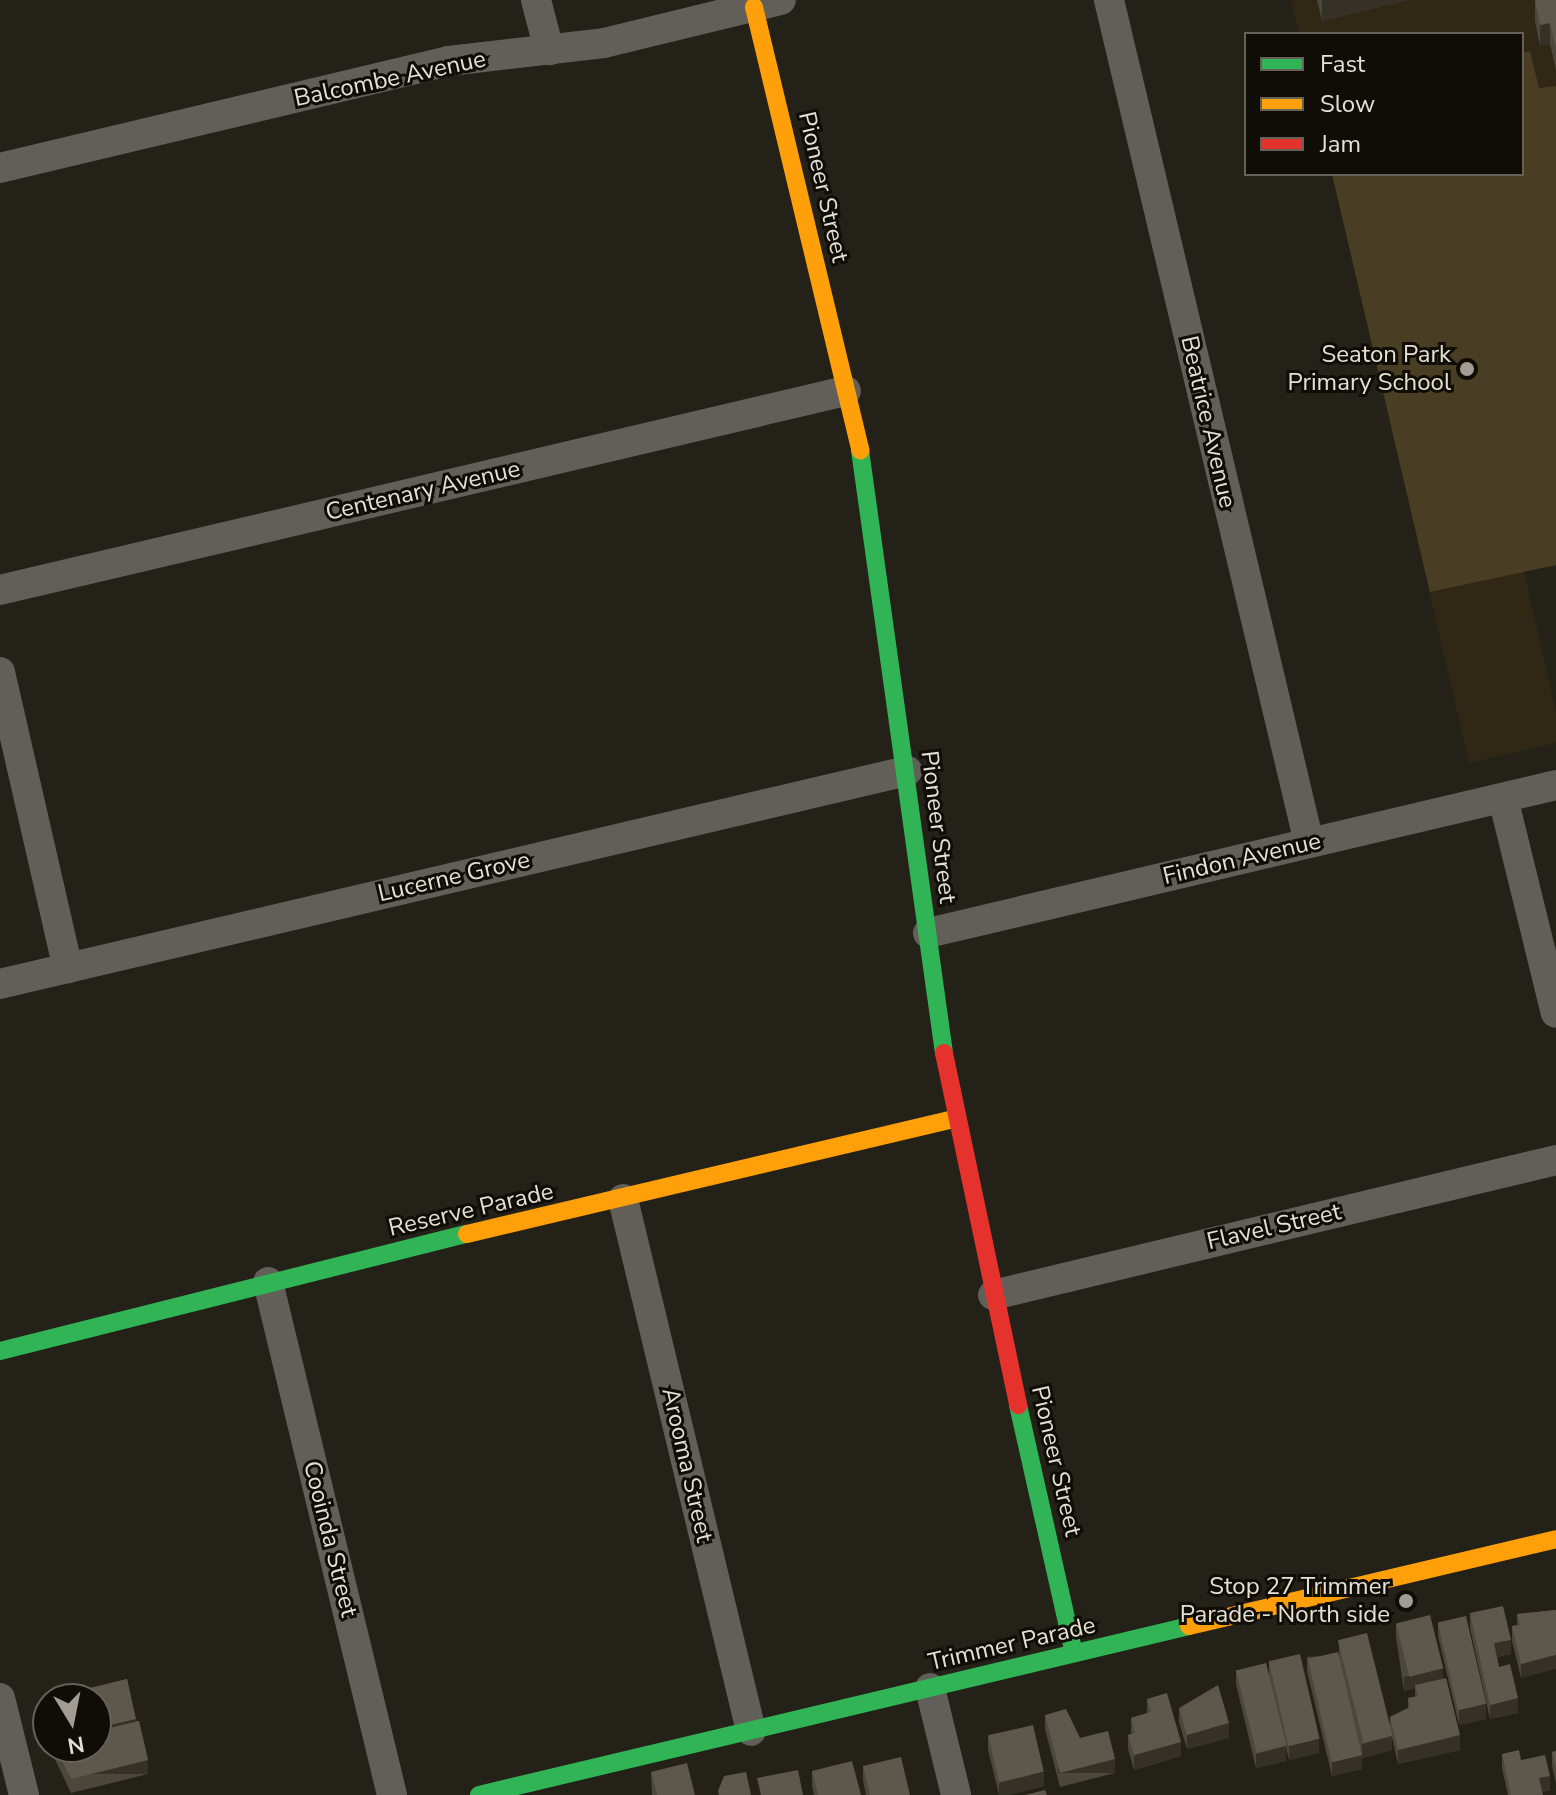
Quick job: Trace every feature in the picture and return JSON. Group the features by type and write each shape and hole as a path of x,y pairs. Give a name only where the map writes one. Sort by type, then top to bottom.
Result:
{"street":[{"path":"536,0 549,50"},
{"name":"Beatrice Avenue","path":"1109,0 1309,843"},
{"name":"Balcombe Avenue","path":"0,168 449,61 549,50 768,3"},
{"name":"Pioneer Street","path":"768,3 846,391 873,503 953,1119 1074,1653"},
{"name":"Centenary Avenue","path":"0,590 846,391"},
{"path":"0,672 68,968"},
{"name":"Lucerne Grove","path":"0,984 907,771"},
{"name":"Findon Avenue","path":"928,933 1556,785"},
{"path":"1503,798 1556,1013"},
{"name":"Reserve Parade","path":"0,1351 268,1282 953,1119"},
{"name":"Flavel Street","path":"993,1295 1556,1160"},
{"name":"Arooma Street","path":"623,1199 751,1731"},
{"name":"Cooinda Street","path":"268,1282 392,1795"},
{"name":"Trimmer Parade","path":"479,1795 1556,1539"},
{"path":"930,1688 956,1795"},
{"path":"0,1698 24,1795"}],"shaded area":[{"name":"Seaton Park Primary School","path":"1291,0 1556,0 1556,565 1524,572 1556,711 1556,743 1469,763 1332,176 1524,176 1524,32 1299,32"},
{"name":"Seaton Park Primary School","path":"1530,51 1539,88 1556,86 1556,565 1430,592 1332,176 1524,176 1524,52"}],"building":[{"path":"1535,0 1556,0 1556,49 1550,23 1540,25"},
{"path":"1503,1606 1511,1640 1494,1643 1499,1667 1510,1664 1518,1698 1490,1705 1470,1613"},
{"path":"1556,1610 1556,1655 1521,1664 1512,1626 1520,1625 1517,1614"},
{"path":"1430,1615 1443,1668 1409,1677 1396,1623"},
{"path":"1466,1616 1486,1704 1458,1710 1438,1623"},
{"path":"1367,1633 1393,1736 1364,1743 1338,1640"},
{"path":"1338,1652 1362,1755 1332,1762 1308,1659"},
{"path":"1300,1654 1320,1739 1288,1746 1269,1661"},
{"path":"1266,1663 1287,1745 1256,1753 1236,1670"},
{"path":"1446,1678 1460,1735 1398,1750 1390,1717 1410,1707 1408,1698 1418,1696 1415,1685"},
{"path":"127,1679 136,1719 112,1724 111,1683"},
{"path":"1218,1685 1229,1723 1187,1735 1179,1708"},
{"path":"1167,1693 1181,1742 1134,1755 1128,1735 1135,1733 1131,1718 1151,1712 1147,1699"},
{"path":"1066,1709 1080,1738 1108,1731 1115,1759 1060,1773 1045,1715"},
{"path":"139,1721 148,1760 71,1779 63,1763 112,1763 112,1727"},
{"path":"1033,1725 1044,1772 999,1782 988,1735"},
{"path":"1519,1750 1521,1760 1545,1755 1550,1776 1539,1778 1543,1795 1511,1795 1502,1754"},
{"path":"901,1757 910,1795 870,1795 863,1766"},
{"path":"852,1761 861,1795 818,1795 812,1771"},
{"path":"687,1763 695,1795 657,1795 651,1772"},
{"path":"798,1770 803,1795 761,1795 757,1778"},
{"path":"746,1772 751,1795 719,1795 724,1776"},
{"path":"1045,1790 1047,1795 1025,1795"}],"traffic: fast":[{"path":"860,450 944,1053"},
{"path":"0,1351 467,1234"},
{"path":"1018,1405 1074,1653"},
{"path":"479,1795 1189,1626"}],"traffic: slow":[{"path":"754,7 860,450"},
{"path":"467,1234 953,1119"},
{"path":"1189,1626 1556,1539"}],"traffic: jam":[{"path":"944,1053 1018,1405"}],"place":[{"name":"Seaton Park Primary School","path":"1467,369"},
{"name":"Stop 27 Trimmer Parade - North side","path":"1406,1601"}]}
